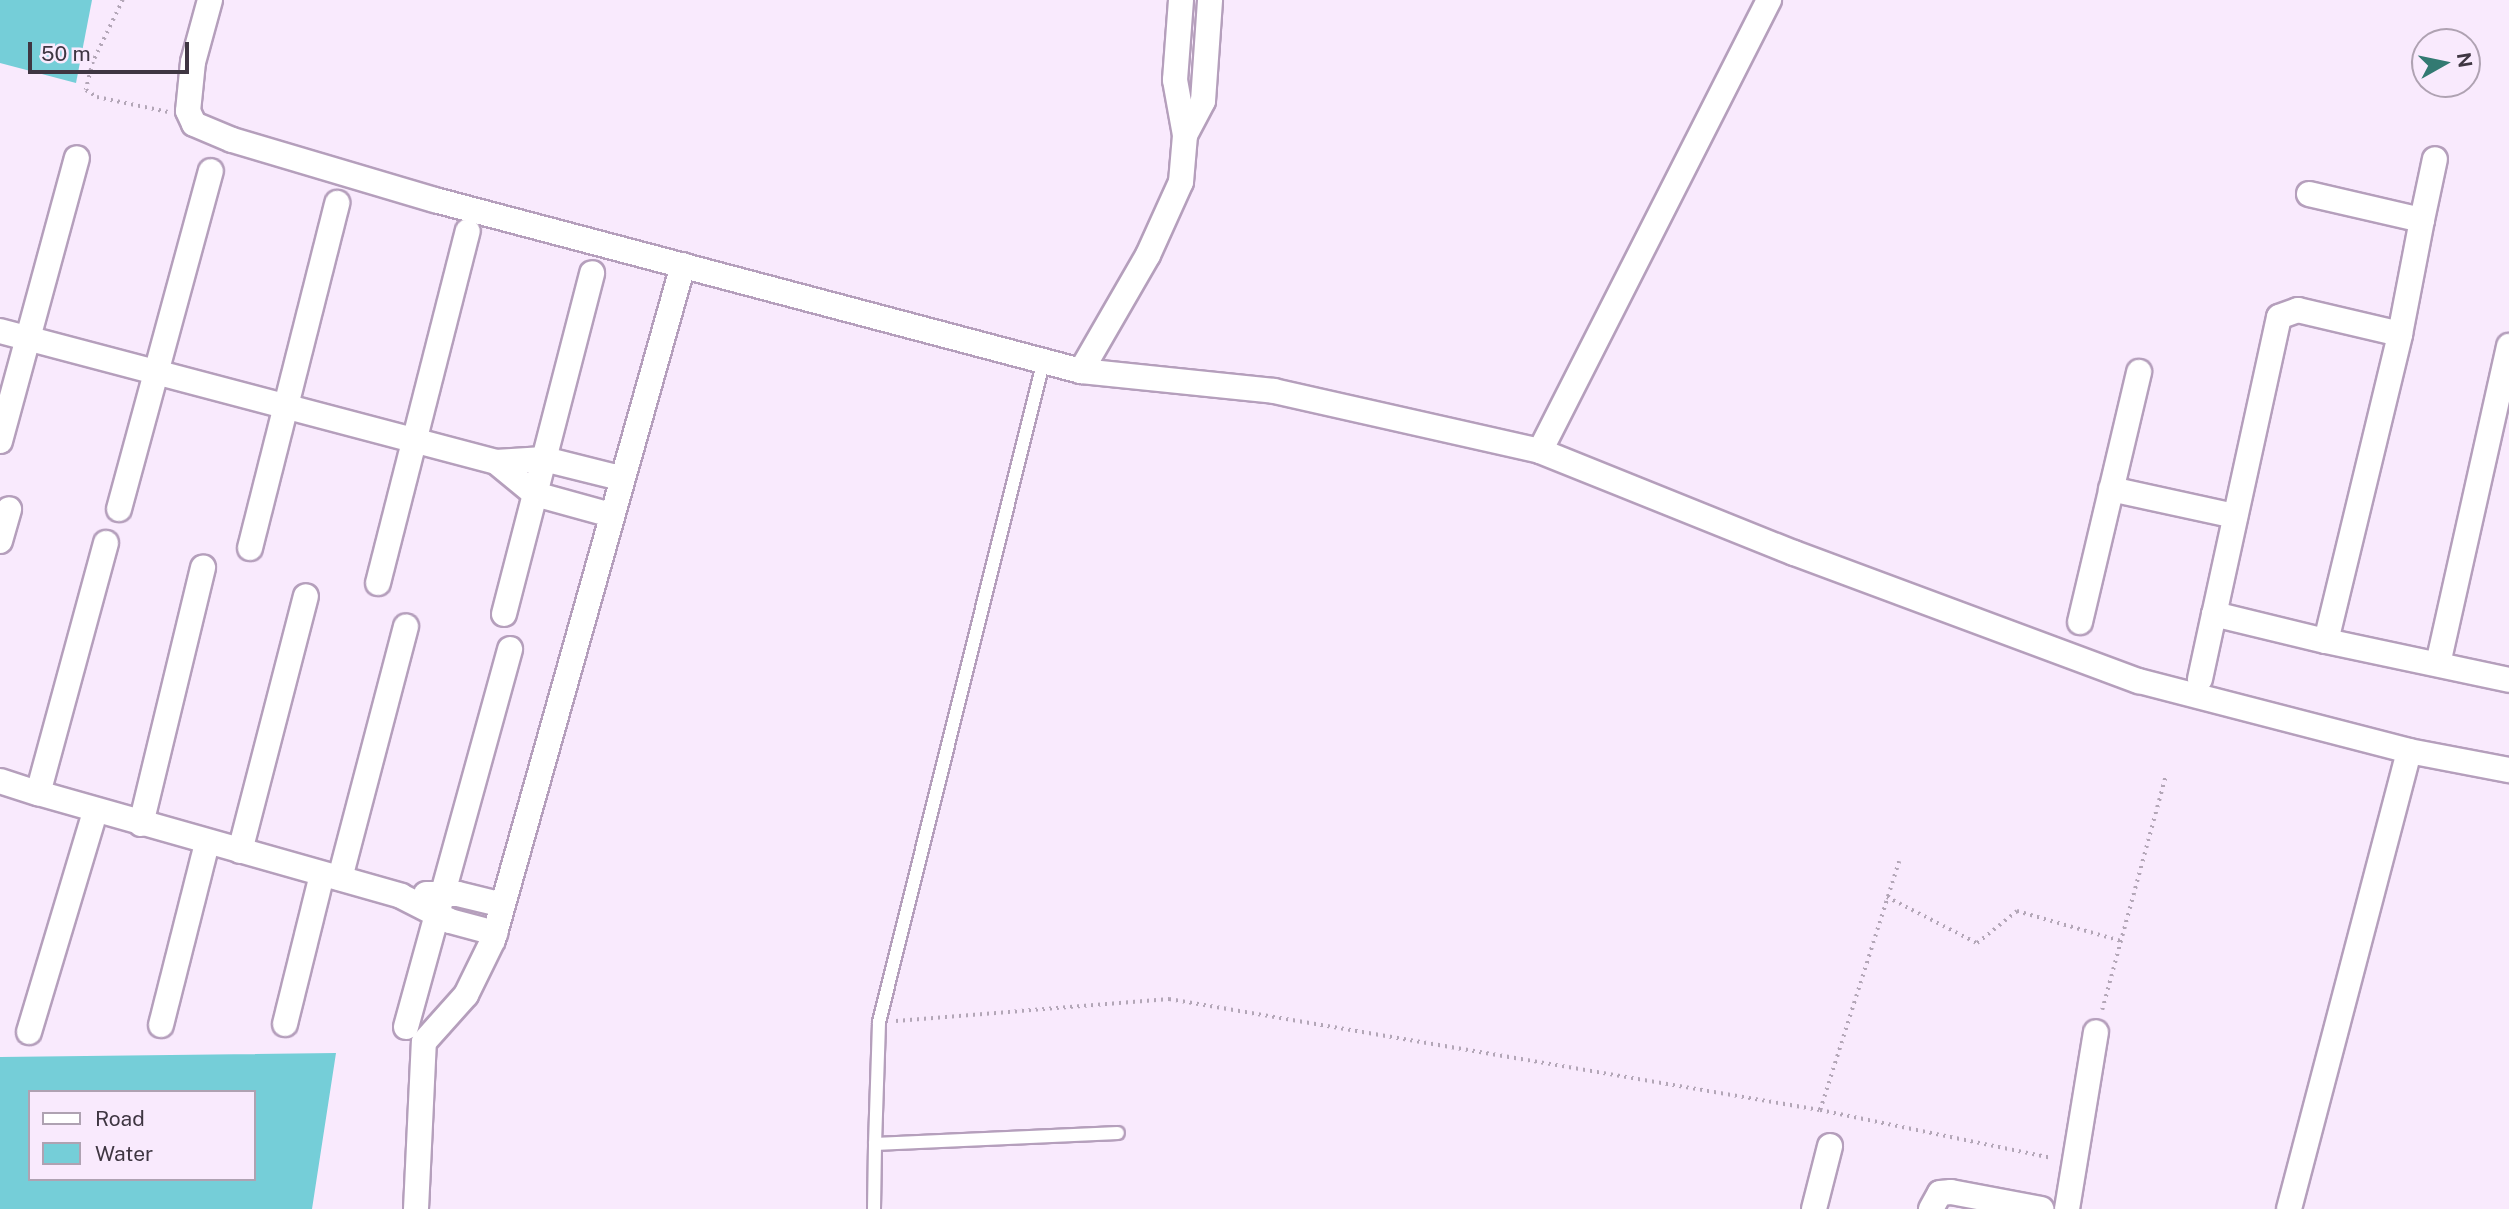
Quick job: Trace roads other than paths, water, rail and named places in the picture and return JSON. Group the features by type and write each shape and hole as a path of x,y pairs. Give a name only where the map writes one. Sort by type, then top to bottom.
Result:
{"street":[{"path":"210,0 193,62 188,111 194,124 232,140 435,200 838,309 1044,358 1082,371 1274,391 1540,452 1807,558 2100,667 2184,695 2410,751 2509,769"},
{"path":"1082,371 1148,254 1181,182 1185,135 1175,80 1181,0"},
{"path":"1185,135 1203,101 1210,0"},
{"path":"1540,452 1769,0"},
{"path":"0,441 77,158"},
{"path":"2326,641 2400,334 2435,159"},
{"path":"119,509 211,171"},
{"path":"2309,194 2423,220"},
{"path":"250,548 337,203"},
{"path":"378,583 468,232"},
{"path":"416,1209 424,1042 466,995 495,933 620,478 683,265"},
{"path":"504,614 592,273"},
{"path":"2200,680 2279,317 2298,310 2400,334"},
{"path":"0,331 496,461 544,460 620,478"},
{"path":"2438,664 2509,346"},
{"path":"2080,622 2138,372"},
{"path":"496,461 535,494 611,515"},
{"path":"2111,489 2235,516"},
{"path":"0,541 9,509"},
{"path":"38,793 106,542"},
{"path":"141,824 203,567"},
{"path":"240,851 306,596"},
{"path":"2214,614 2509,680"},
{"path":"285,1024 406,627"},
{"path":"406,1027 437,904 510,649"},
{"path":"2289,1209 2410,751"},
{"path":"0,781 95,811 401,896 437,904 503,905"},
{"path":"29,1032 95,811"},
{"path":"161,1025 208,842"},
{"path":"437,904 495,933"},
{"path":"2067,1209 2096,1032"},
{"path":"1814,1209 1830,1146"},
{"path":"1931,1209 1940,1193 1951,1192 2041,1209"}],"lane":[{"path":"874,1209 880,1022 1044,358"},
{"path":"875,1144 1118,1133"}],"water":[{"path":"0,0 92,0 76,83 0,63"},
{"path":"336,1053 312,1209 0,1209 0,1057"}]}
